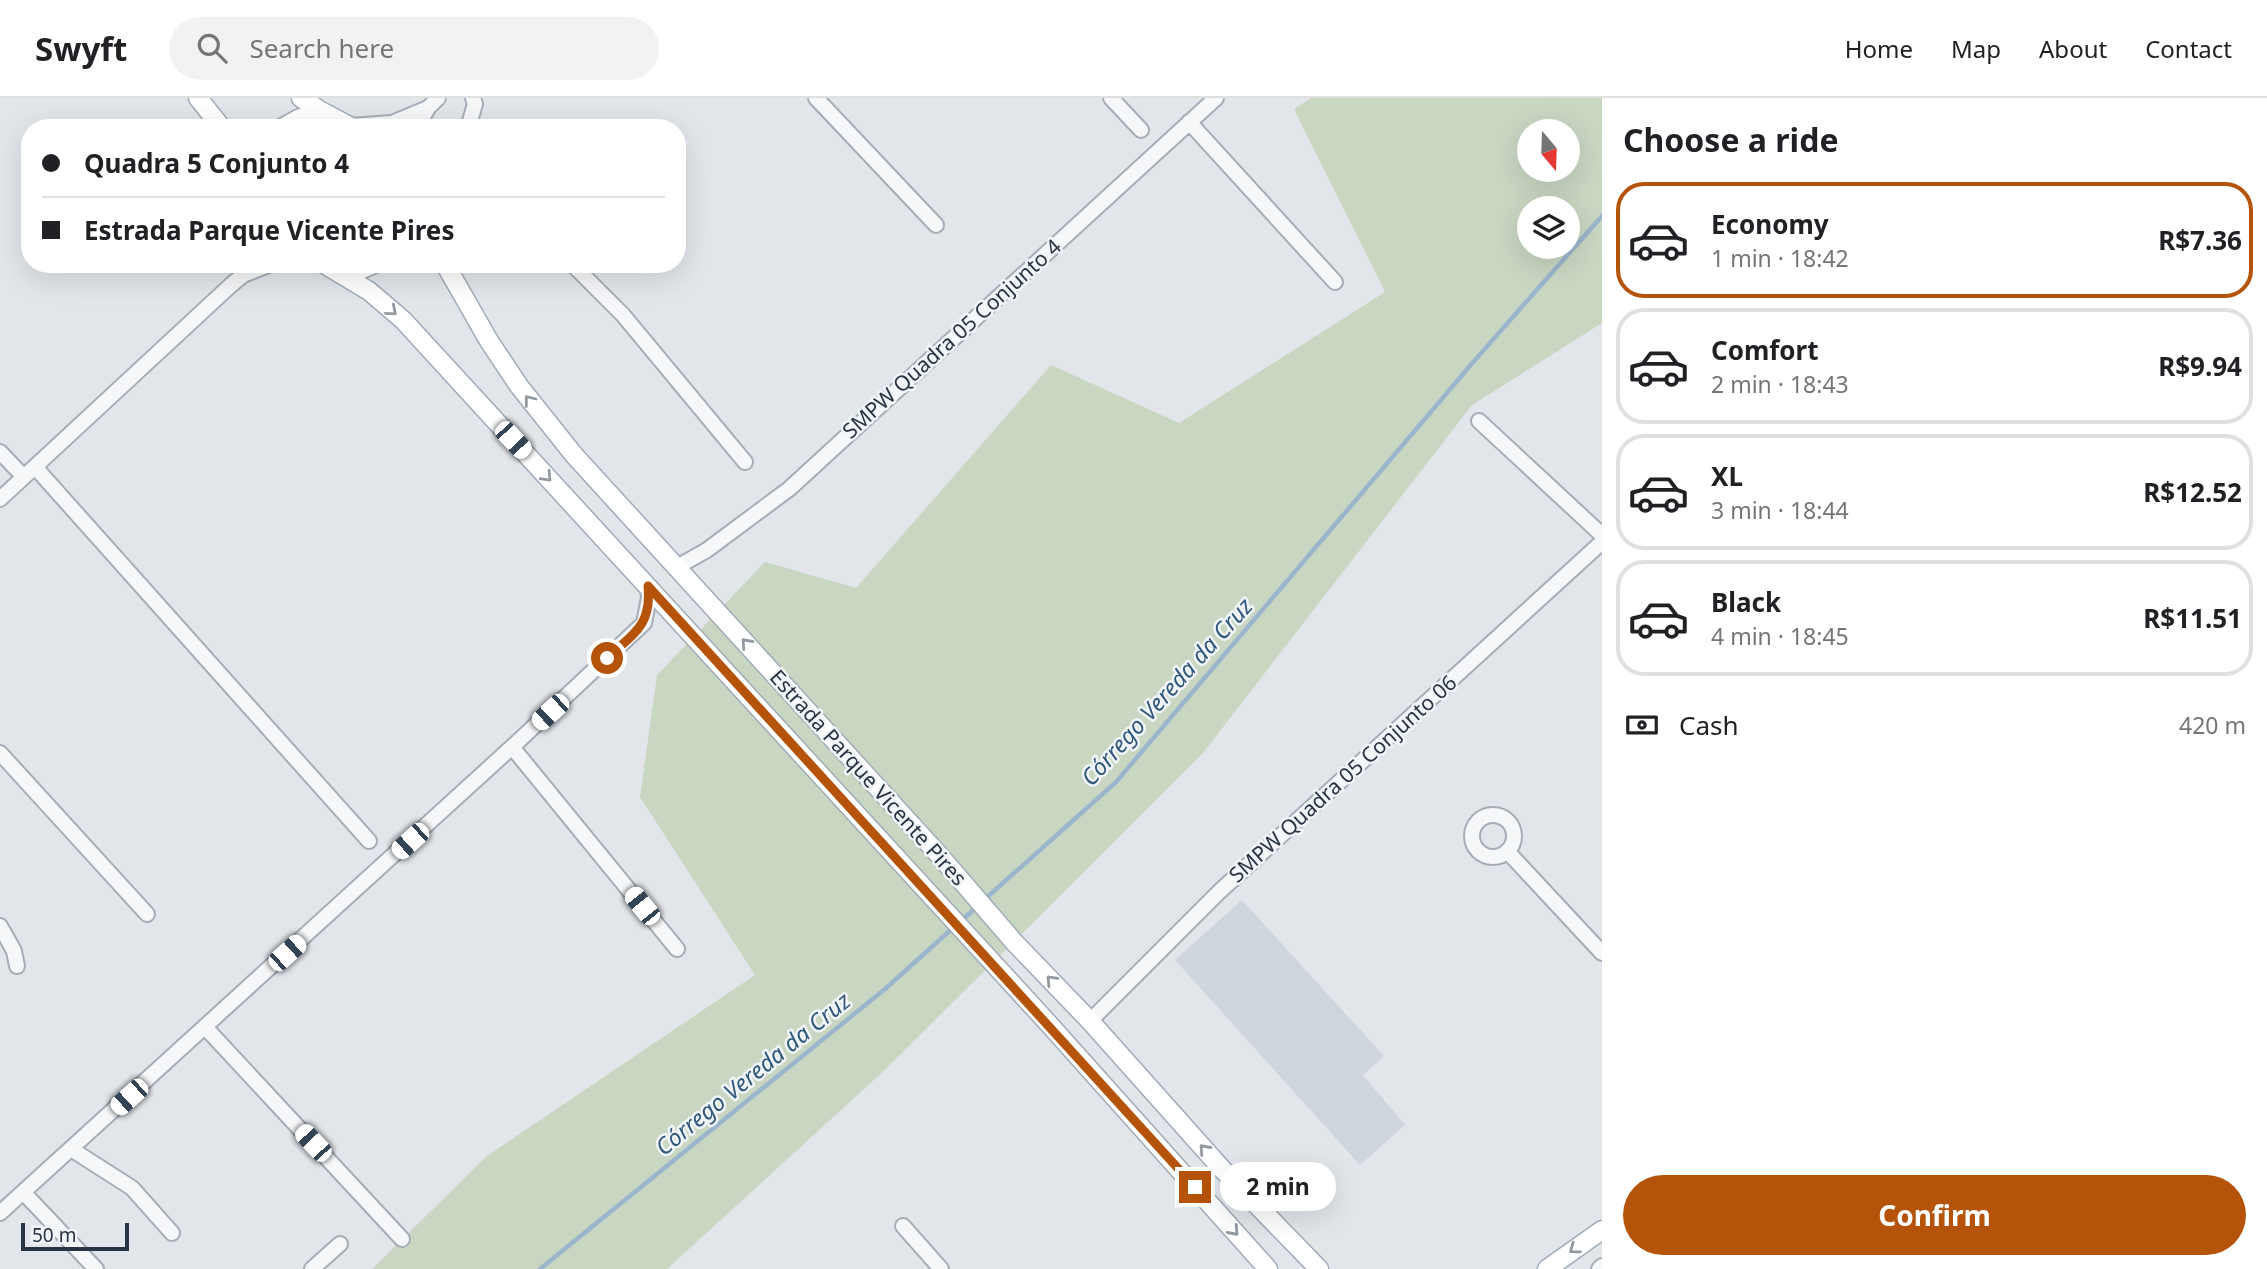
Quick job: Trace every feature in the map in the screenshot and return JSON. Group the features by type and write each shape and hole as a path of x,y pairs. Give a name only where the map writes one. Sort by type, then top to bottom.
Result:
{"main road":[{"path":"198,98 215,119"},
{"path":"301,98 336,119"},
{"path":"303,119 321,111"},
{"name":"Estrada Parque Vicente Pires","path":"340,273 369,291 403,320 1268,1269"},
{"name":"Estrada Parque Vicente Pires","path":"450,273 489,341 519,386 574,455 940,856 1014,942 1090,1021 1222,1169 1319,1269"},
{"path":"1547,1269 1602,1230"}],"street":[{"path":"471,119 475,104 473,98"},
{"path":"816,98 936,225"},
{"path":"1111,98 1141,130"},
{"name":"SMPW Quadra 05 Conjunto 4","path":"677,567 707,550 789,489 1216,98"},
{"path":"400,119 433,103"},
{"path":"422,119 433,103"},
{"path":"1189,122 1335,282"},
{"path":"0,499 243,273"},
{"path":"581,273 623,315 745,462"},
{"path":"1479,421 1602,535"},
{"path":"0,452 24,477"},
{"path":"35,467 369,841"},
{"name":"SMPW Quadra 05 Conjunto 06","path":"1090,1021 1219,892 1602,542"},
{"path":"0,1213 512,747 644,623 649,598 648,586"},
{"path":"512,747 677,949"},
{"path":"0,753 147,914"},
{"path":"1497,816 1508,822 1512,827 1513,840 1507,851 1495,857 1478,850 1472,839 1476,817 1497,816"},
{"path":"1507,851 1602,953"},
{"path":"0,926 13,951 17,966"},
{"path":"205,1027 402,1239"},
{"path":"71,1149 132,1188 172,1233"},
{"path":"23,1192 96,1269"},
{"path":"903,1226 941,1269"},
{"path":"312,1269 340,1244"}],"shaded area":[{"path":"1242,900 1384,1056 1363,1075 1405,1125 1360,1165 1175,960"}],"green space":[{"path":"1311,98 1602,98 1602,323 1472,405 1203,753 887,1068 667,1269 372,1269 487,1156 755,975 640,797 657,675 765,562 856,588 1051,365 1179,423 1385,292 1294,109"}],"waterway":[{"name":"Córrego Vereda da Cruz","path":"984,900 1116,782 1475,360 1602,216"},
{"name":"Córrego Vereda da Cruz","path":"961,921 978,906"},
{"name":"Córrego Vereda da Cruz","path":"540,1269 885,989 954,927"}],"route":[{"path":"607,658 644,623 648,611 648,586 1195,1187"}]}
